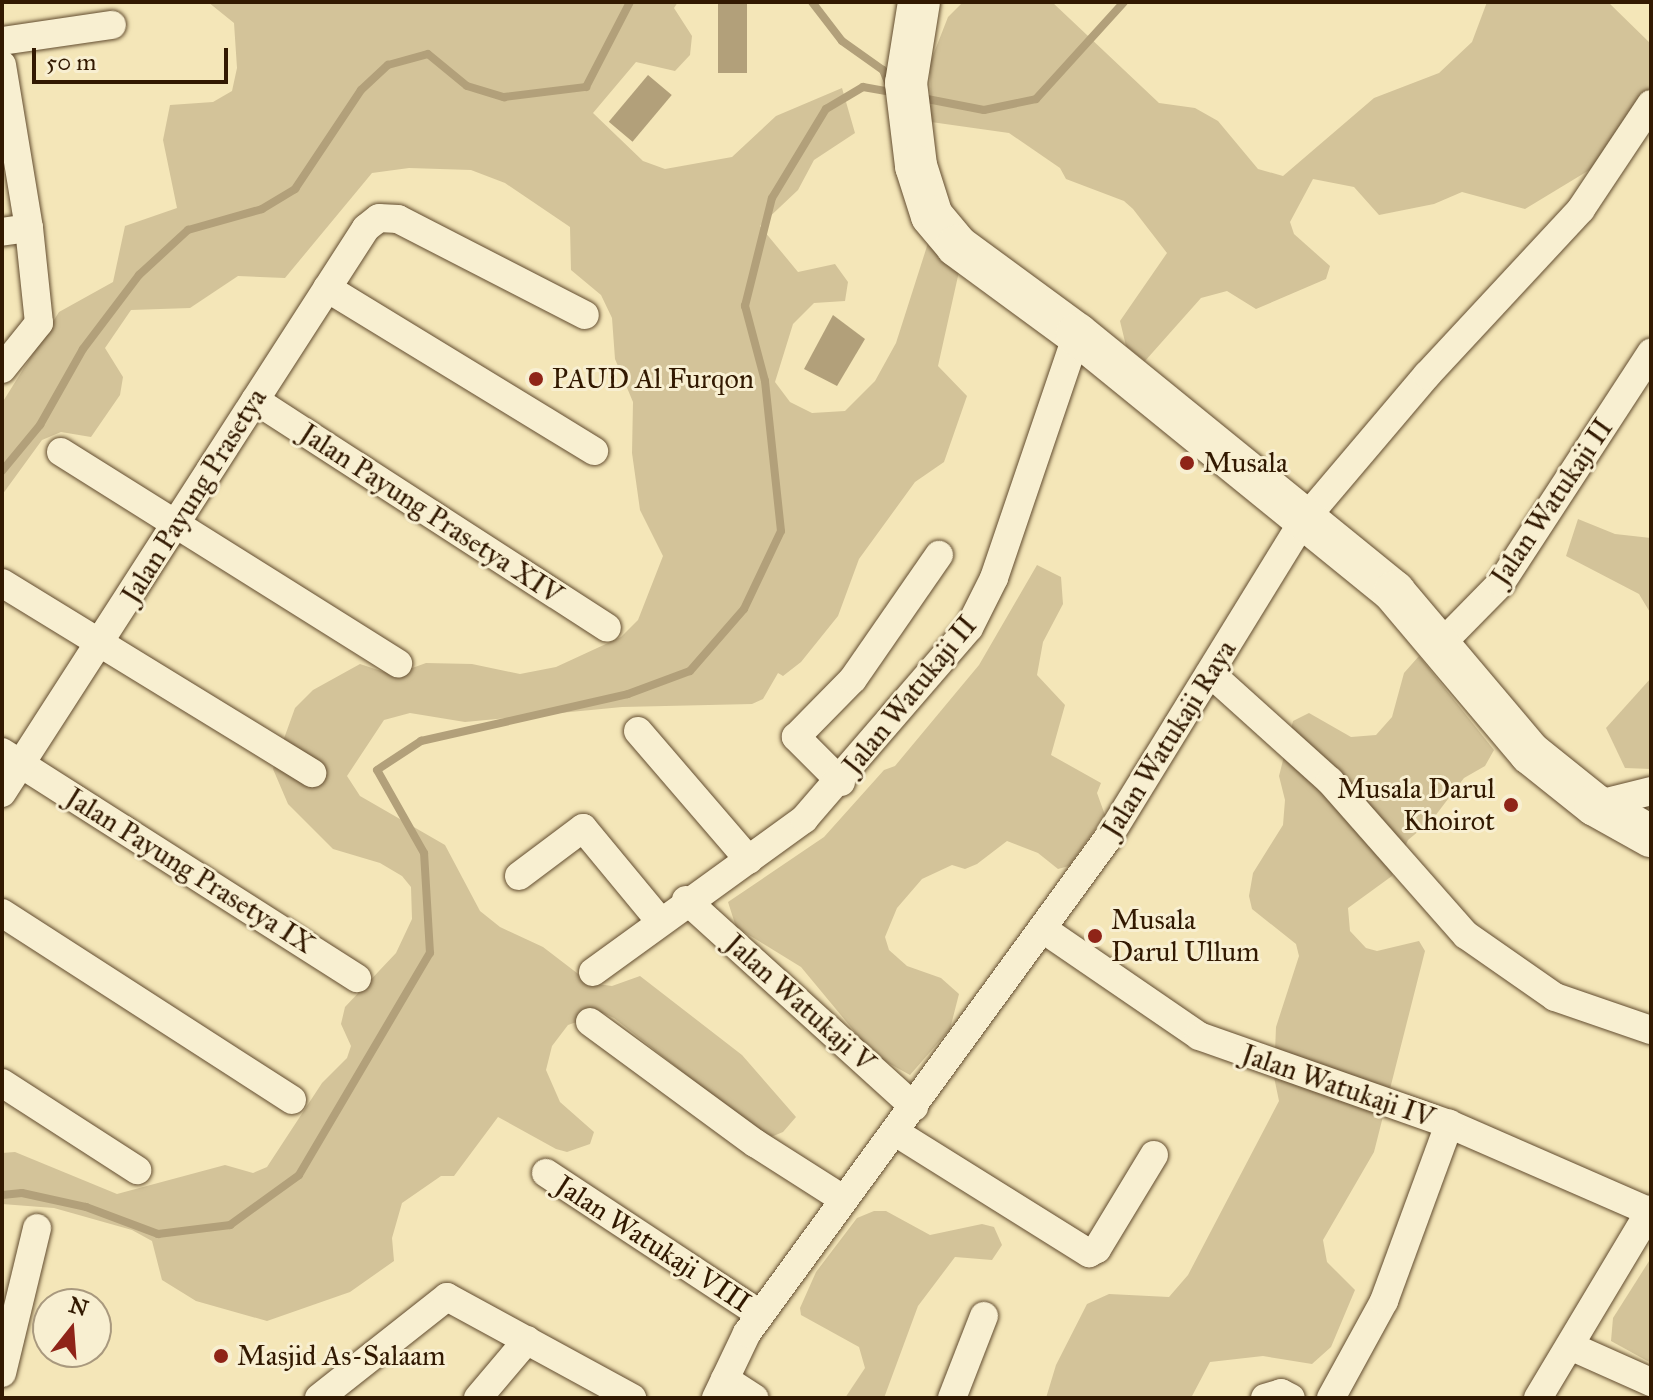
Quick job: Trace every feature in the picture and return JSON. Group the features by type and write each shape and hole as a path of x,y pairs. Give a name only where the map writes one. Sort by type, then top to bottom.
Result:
{"street":[{"path":"919,2 909,98 916,166 932,216 957,246 1077,334 1394,592 1442,643 1530,753 1595,805 1651,836"},
{"path":"2,41 112,25"},
{"path":"2,65 16,230 39,323 2,369"},
{"name":"Jalan Watukaji Raya","path":"720,1389 760,1314 1108,838 1304,520 1427,375 1581,209 1651,104"},
{"name":"Jalan Payung Prasetya","path":"2,793 13,759 101,644 366,228 379,218 398,219 585,315"},
{"path":"327,288 594,451"},
{"name":"Jalan Watukaji II","path":"593,972 686,900 749,860 804,819 841,782 969,628 994,578 1077,334"},
{"name":"Jalan Watukaji II","path":"1442,643 1501,583 1651,353"},
{"name":"Jalan Payung Prasetya XIV","path":"255,400 607,628"},
{"path":"61,452 398,663"},
{"path":"841,782 796,737 853,679 939,555"},
{"path":"2,583 312,773"},
{"path":"1210,673 1330,781 1466,935 1555,997 1651,1030"},
{"path":"638,731 749,860"},
{"name":"Jalan Payung Prasetya IX","path":"13,759 357,978"},
{"path":"1595,805 1651,791"},
{"path":"519,876 583,828 660,921"},
{"name":"Jalan Watukaji V","path":"686,900 914,1107"},
{"path":"2,913 292,1100"},
{"name":"Jalan Watukaji IV","path":"1043,929 1199,1036 1449,1124 1650,1210"},
{"path":"590,1022 755,1143 843,1199"},
{"path":"2,1083 137,1170"},
{"path":"1331,1398 1384,1301 1449,1124"},
{"path":"895,1132 1089,1253 1097,1249 1154,1155"},
{"name":"Jalan Watukaji VIII","path":"546,1173 760,1314"},
{"path":"1538,1398 1650,1210"},
{"path":"2,1373 37,1228"},
{"path":"319,1398 443,1299 461,1301 632,1398"},
{"path":"952,1398 984,1316"},
{"path":"478,1398 527,1340"},
{"path":"1570,1346 1651,1382"},
{"path":"720,1389 754,1398"},
{"path":"1265,1398 1281,1393 1291,1398"}],"shaded area":[{"path":"208,2 678,2 674,8 692,36 690,55 675,71 636,62 593,113 643,161 665,169 732,157 776,116 842,88 855,133 814,160 798,190 760,226 798,272 835,264 848,282 845,301 814,303 793,324 775,382 790,402 812,413 845,411 875,381 896,343 928,243 960,267 938,366 967,396 944,462 915,482 859,559 838,616 801,662 783,676 778,673 763,699 752,704 622,707 465,722 410,713 384,720 347,776 360,796 445,845 480,911 500,927 543,947 590,983 612,986 640,976 742,1055 796,1117 783,1132 771,1137 760,1133 614,1018 603,1013 568,1025 552,1046 546,1070 560,1102 594,1132 590,1144 567,1152 556,1149 498,1117 454,1176 441,1176 402,1203 392,1238 394,1261 350,1292 267,1321 196,1301 162,1280 152,1241 132,1230 54,1208 2,1204 2,1153 15,1152 117,1194 225,1165 253,1173 267,1167 322,1083 347,1058 351,1046 341,1024 345,1007 396,953 412,919 411,887 402,876 380,863 333,849 288,804 273,769 295,708 313,690 360,664 393,675 426,663 472,664 520,674 556,667 621,637 638,620 663,556 640,510 632,453 633,402 615,359 612,318 601,295 571,270 570,227 505,183 471,170 409,168 372,173 285,278 238,276 190,308 131,310 105,348 123,377 120,395 91,437 61,432 42,440 2,495 2,403 59,312 113,282 125,226 177,208 163,140 170,105 213,102 232,91 237,68 234,23"},
{"path":"718,2 747,2 747,73 718,73"},
{"path":"963,2 1052,2 1159,103 1195,108 1218,121 1258,169 1283,176 1374,98 1439,73 1472,42 1487,2 1608,2 1651,44 1651,132 1635,106 1596,166 1525,209 1462,192 1434,204 1379,215 1354,187 1313,179 1290,222 1294,234 1330,266 1326,279 1256,309 1227,291 1201,298 1145,361 1126,346 1120,321 1167,253 1133,209 1124,201 1066,179 1060,168 1009,133 931,122 930,63 948,17"},
{"path":"648,75 672,95 633,142 609,122"},
{"path":"833,315 865,339 837,386 804,369"},
{"path":"1578,519 1615,534 1651,538 1651,614 1639,594 1566,556"},
{"path":"1037,565 1061,577 1063,604 1043,642 1037,675 1065,705 1051,755 1101,783 1097,793 1105,815 1069,866 1058,869 1038,853 1007,841 977,864 965,869 952,865 922,879 897,908 885,937 889,950 907,966 941,978 959,994 950,1029 910,1075 874,1055 801,967 736,927 728,902 824,837 884,770 895,766 979,665"},
{"path":"1419,656 1494,750 1485,766 1464,778 1432,820 1408,840 1392,876 1348,908 1350,931 1366,948 1377,951 1419,941 1425,951 1374,1152 1323,1240 1327,1262 1355,1290 1331,1347 1312,1364 1263,1356 1210,1362 1191,1398 1046,1398 1056,1365 1087,1304 1109,1294 1169,1297 1188,1275 1279,1101 1274,1077 1276,1027 1299,956 1296,944 1252,909 1249,896 1253,873 1283,825 1285,800 1279,776 1293,721 1309,713 1351,737 1376,735 1392,717 1404,673"},
{"path":"1651,678 1651,769 1625,768 1606,728"},
{"path":"874,1211 886,1211 930,1235 982,1224 994,1227 1002,1245 992,1260 955,1257 918,1306 884,1398 845,1398 865,1368 859,1347 801,1315 800,1308 816,1272 857,1218"},
{"path":"1651,1258 1651,1363 1611,1341 1613,1318"}],"waterway":[{"path":"2,471 40,425 83,349 139,275 188,230 262,209 295,189 361,90 388,65 428,54 467,86 504,97 586,87 630,2"},
{"path":"812,2 842,41 883,70 889,85"},
{"path":"922,98 984,110 1036,99 1124,2"},
{"path":"2,1195 22,1193 86,1207 158,1234 230,1225 299,1175 430,953 424,853 377,770 421,741 628,694 690,671 744,609 781,531 765,381 745,306 772,198 826,109 863,87 897,93"}],"place":[{"name":"PAUD Al Furqon","path":"536,379"},
{"name":"Musala","path":"1187,463"},
{"name":"Musala Darul Khoirot","path":"1511,805"},
{"name":"Musala Darul Ullum","path":"1095,936"},
{"name":"Masjid As-Salaam","path":"221,1356"}]}
